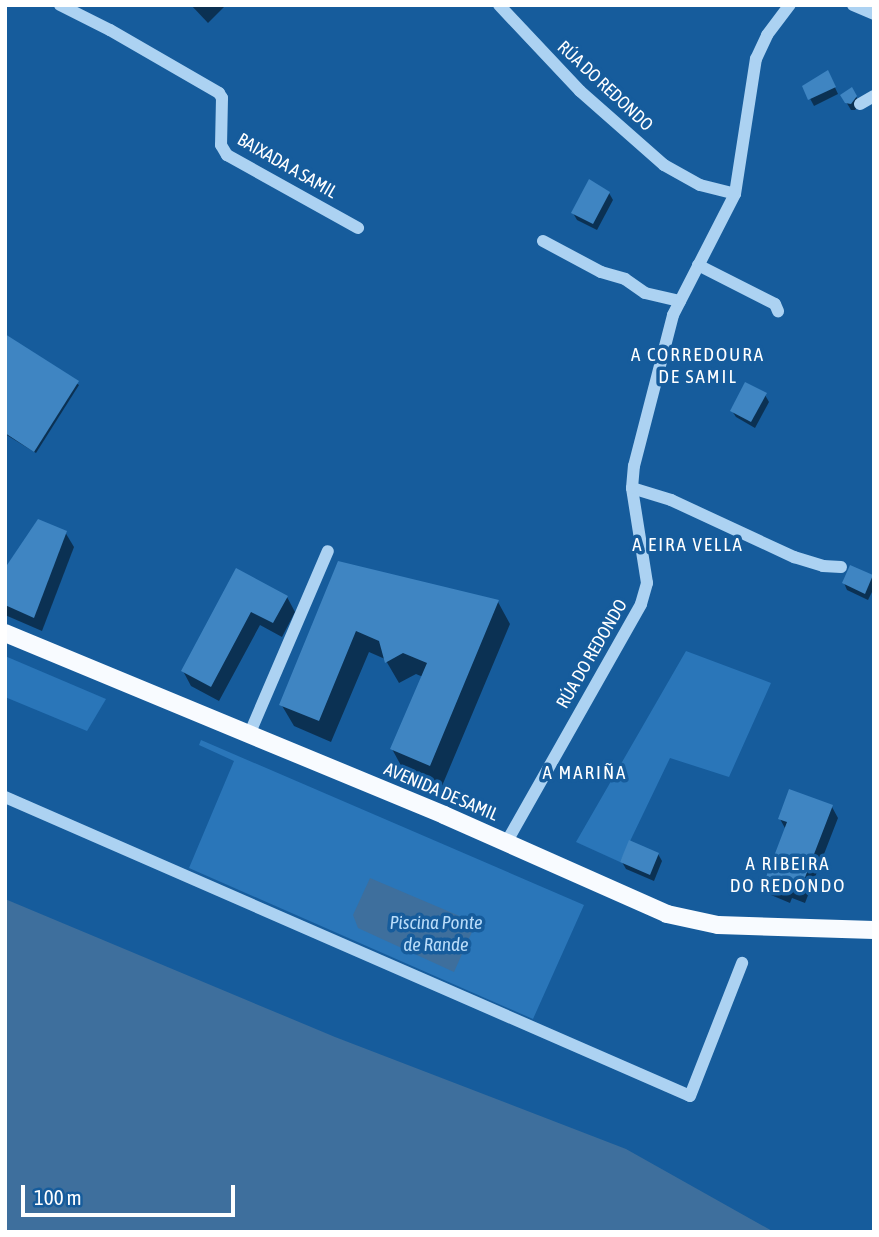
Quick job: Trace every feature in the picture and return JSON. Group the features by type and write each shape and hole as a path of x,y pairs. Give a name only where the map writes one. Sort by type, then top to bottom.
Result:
{"main road":[{"name":"AVENIDA DE SAMIL","path":"5,633 686,920 718,925 874,930"}],"street":[{"name":"BAIXADA A SAMIL","path":"60,5 110,30 219,93 222,98 221,145 227,155 358,228"},
{"name":"RÚA DO REDONDO","path":"499,5 580,92 664,165 701,185 735,194"},
{"name":"RÚA DO REDONDO","path":"506,843 641,604 646,583 632,488 634,466 668,331 680,301 735,194 756,59 767,35 790,5"},
{"path":"853,5 874,14"},
{"path":"860,104 874,96"},
{"path":"543,241 601,272 625,279 645,293 680,301"},
{"path":"698,265 775,304 778,312"},
{"path":"632,488 671,500 794,557 823,566 841,567"},
{"path":"249,735 328,551"},
{"path":"5,797 690,1097 742,963"}],"shaded area":[{"path":"686,651 771,683 729,777 670,758 620,862 576,842"},
{"path":"5,656 106,699 87,731 5,697"},
{"path":"201,740 584,905 533,1019 189,868 234,761 199,745"}],"water":[{"name":"Piscina Ponte de Rande","path":"370,878 476,923 454,972 358,928 353,915"},
{"path":"5,899 335,1037 626,1149 774,1232 5,1232"}],"building":[{"path":"828,70 836,87 808,100 802,86"},
{"path":"852,87 857,96 851,104 845,103 840,95"},
{"path":"589,179 610,192 593,224 571,213"},
{"path":"5,334 79,381 34,452 5,433"},
{"path":"745,382 767,393 751,422 730,411"},
{"path":"38,519 67,531 34,618 5,605 5,568"},
{"path":"338,561 499,600 430,766 390,749 427,663 403,653 385,663 379,641 356,631 319,721 279,705"},
{"path":"850,565 873,575 865,594 842,583"},
{"path":"236,568 288,596 273,623 251,612 211,687 181,671"},
{"path":"789,789 833,805 799,893 786,888 784,893 763,885 787,822 778,819"},
{"path":"629,840 659,853 650,875 620,862"}],"district":[{"name":"A CORREDOURA DE SAMIL","path":"698,366"},
{"name":"A EIRA VELLA","path":"688,545"},
{"name":"A MARIÑA","path":"585,773"},
{"name":"A RIBEIRA DO REDONDO","path":"788,875"}]}
